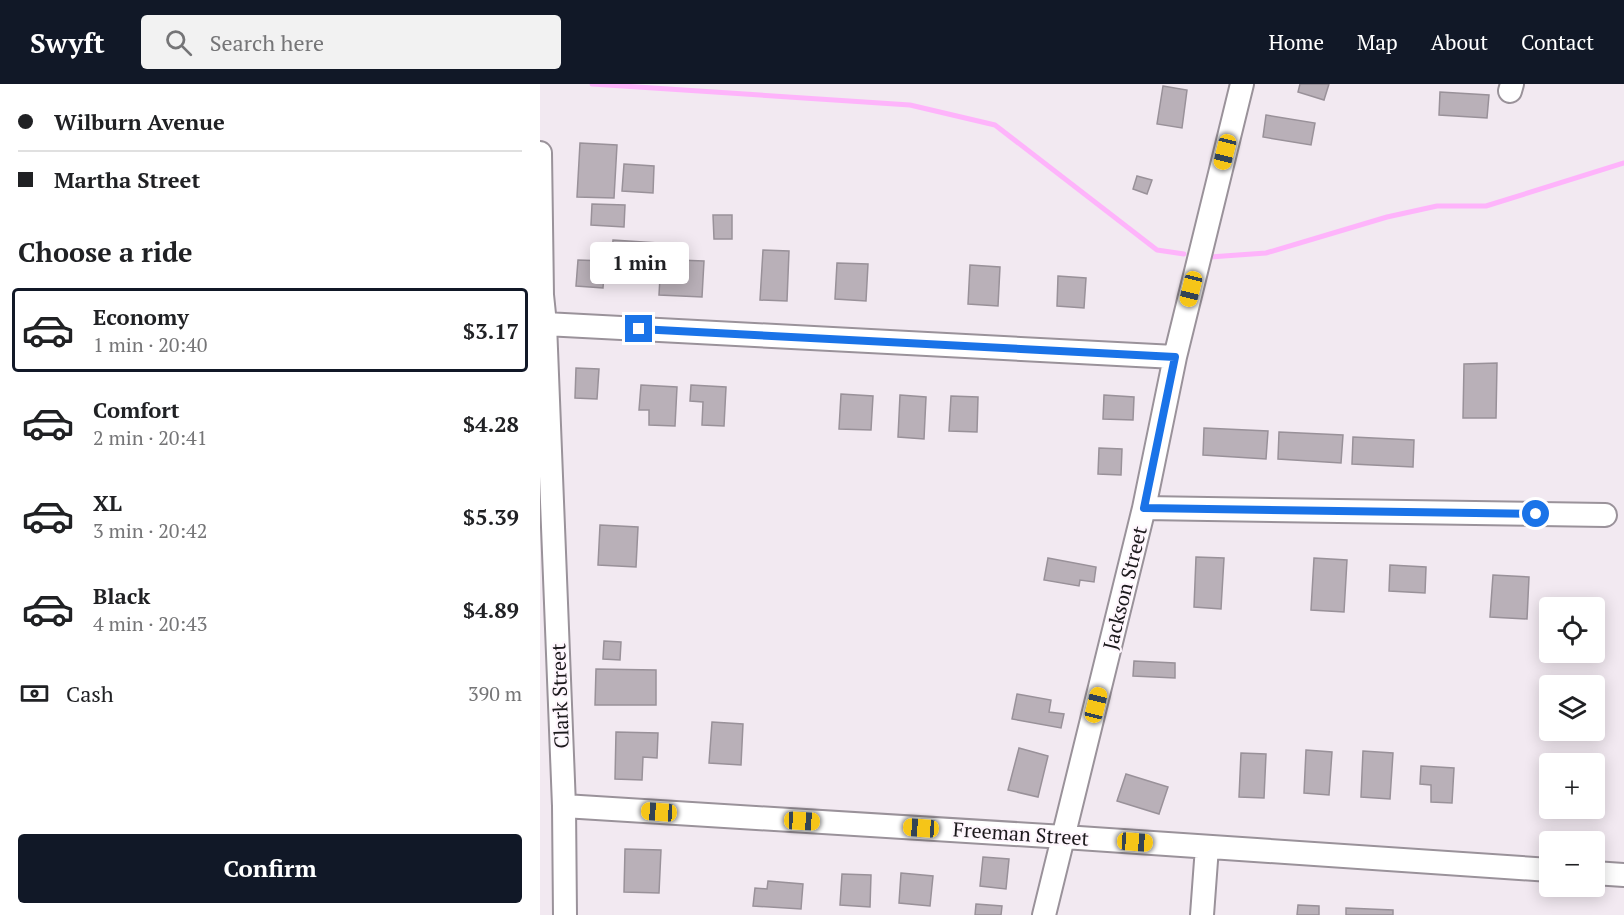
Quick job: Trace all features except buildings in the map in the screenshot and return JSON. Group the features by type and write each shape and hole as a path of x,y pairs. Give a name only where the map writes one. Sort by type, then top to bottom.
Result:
{"street":[{"name":"Jackson Street","path":"1044,915 1144,508 1175,357 1242,84"},
{"name":"Clark Street","path":"540,153 541,295 546,324 564,806 565,915"},
{"path":"546,324 1175,357"},
{"path":"1144,508 1605,515"},
{"name":"Freeman Street","path":"564,806 1539,869"},
{"path":"1202,915 1207,846"},
{"path":"1605,874 1624,875"}],"waterway":[{"path":"592,84 910,105 995,125 1157,250 1184,254"},
{"path":"1210,257 1266,253 1387,217 1437,206 1486,206 1624,163"}],"route":[{"path":"639,329 1175,357 1144,508 1536,514"}]}
